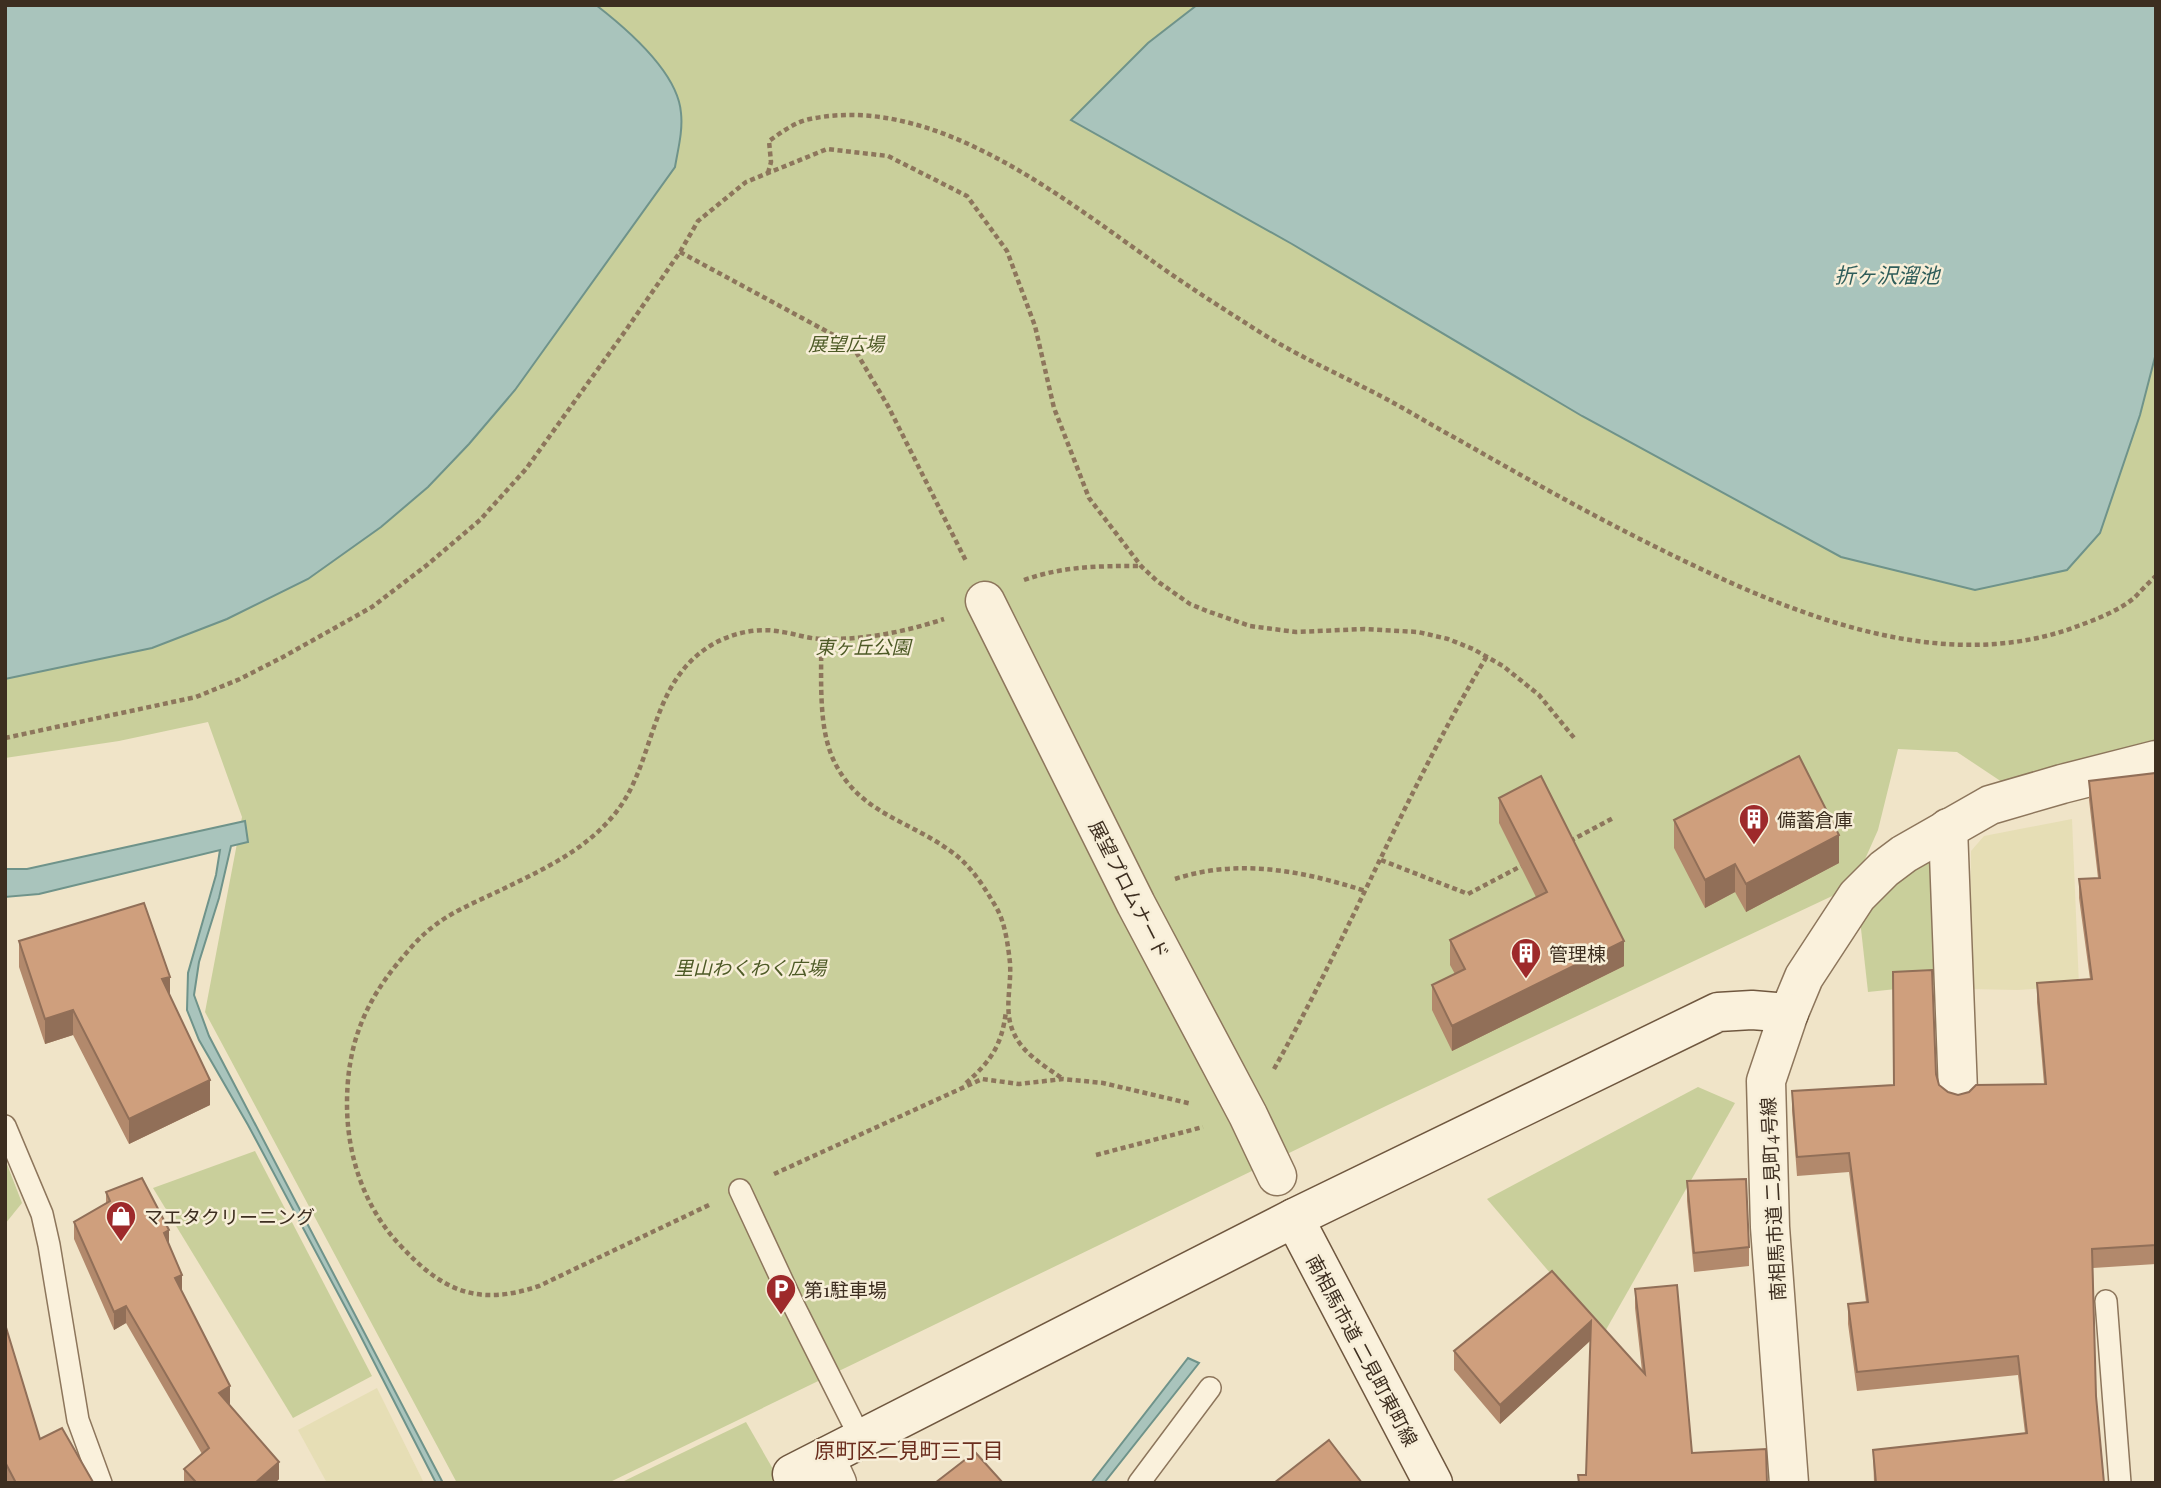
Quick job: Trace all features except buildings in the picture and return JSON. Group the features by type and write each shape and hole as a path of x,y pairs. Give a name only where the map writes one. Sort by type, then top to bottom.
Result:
{"street":[{"name":"展望プロムナード","path":"985,601 1136,904 1248,1115 1277,1176"},
{"name":"南相馬市道 二見町4号線","path":"1789,1483 1770,1227 1766,1081 1804,977 1857,896 1903,854 1990,805 2156,760"},
{"path":"1948,828 1958,1092"},
{"path":"818,1471 862,1439 1294,1218 1718,1012 1752,1010 1789,1013"},
{"name":"南相馬市道 二見町東町線","path":"1294,1218 1433,1483"}],"lane":[{"path":"5,1126 42,1214 78,1420 101,1483"},
{"path":"740,1190 794,1306 862,1439"},
{"path":"2106,1301 2120,1483"},
{"path":"1139,1483 1210,1388"}],"path":[{"path":"767,173 771,162 769,141 791,126 808,119 849,115 876,116 939,132 971,146 1053,192 1258,331 1303,357 1373,392 1607,523 1748,590 1821,618 1900,638 1947,643 1972,645 2039,639 2110,613 2131,600 2156,576"},
{"path":"5,738 196,697 240,679 372,607 428,565 480,520 526,469 680,252 698,221 746,182 827,149 888,156 967,196 1007,251 1035,326 1054,408 1088,498 1141,566 1157,581 1190,604 1250,626 1296,632 1365,629 1418,632 1448,639 1503,666 1539,695 1575,739"},
{"path":"680,252 852,345 888,406 985,601"},
{"path":"1141,566 1083,566 1053,571 1024,580 985,601 923,626 859,638 821,639 768,629 734,635 700,652 683,668 670,687 660,707 634,782 613,816 570,853 436,924 421,937 376,990 361,1021 350,1055 347,1089 352,1151 373,1209 396,1241 421,1268 451,1286 483,1294 520,1292 539,1286 982,1079 1018,1084 1063,1079 1103,1083 1162,1099 1248,1115"},
{"path":"821,639 823,717 835,765 856,793 869,804 887,817 948,849 968,865 998,910 1010,965 1001,1040 992,1058 962,1088"},
{"path":"1096,1155 1248,1115 1289,1041 1419,780 1487,656"},
{"path":"1566,842 1615,817"},
{"path":"1381,860 1468,894 1529,862"},
{"path":"1136,904 1172,880 1192,874 1238,868 1311,875 1365,891"},
{"path":"1007,1006 1021,1045 1063,1079"}],"shaded area":[{"path":"2072,819 2079,986 2017,990 1969,989 1971,851 1984,836"},
{"path":"377,1388 424,1483 327,1483 298,1430"}],"green space":[{"name":"東ヶ丘公園","path":"5,5 2156,5 2156,746 2002,782 1957,752 1898,749 1878,830 1862,866 1845,890 1388,1105 608,1483 457,1483 205,1012 242,817 208,722 119,741 5,758"},
{"path":"1930,858 1934,985 1868,992 1860,920 1905,872"},
{"path":"1698,1087 1735,1103 1603,1335 1487,1199"},
{"path":"255,1151 372,1376 293,1418 153,1188"},
{"path":"5,1159 22,1203 5,1224"},
{"path":"746,1422 781,1483 620,1483"}],"water":[{"path":"5,5 596,5 636,39 671,82 681,113 675,167 515,390 428,487 381,527 308,579 227,619 152,648 5,679"},
{"name":"折ヶ沢溜池","path":"1197,5 2156,5 2156,353 2140,415 2100,533 2067,570 1975,590 1841,557 1582,416 1292,244 1071,120 1148,43"},
{"path":"245,821 248,842 231,846 219,898 199,962 194,995 209,1036 443,1483 436,1483 248,1125 199,1040 187,1010 188,973 216,875 220,850 39,894 5,897 5,869 27,869"},
{"path":"1188,1358 1199,1363 1104,1483 1091,1483"}],"place":[{"name":"備蓄倉庫","path":"1754,846"},
{"name":"管理棟","path":"1526,980"},
{"name":"マエタクリーニング","path":"121,1243"},
{"name":"第1駐車場","path":"781,1316"}],"district":[{"name":"原町区二見町三丁目","path":"909,1449"}],"park label":[{"name":"展望広場","path":"846,343"},
{"name":"里山わくわく広場","path":"750,967"}]}
